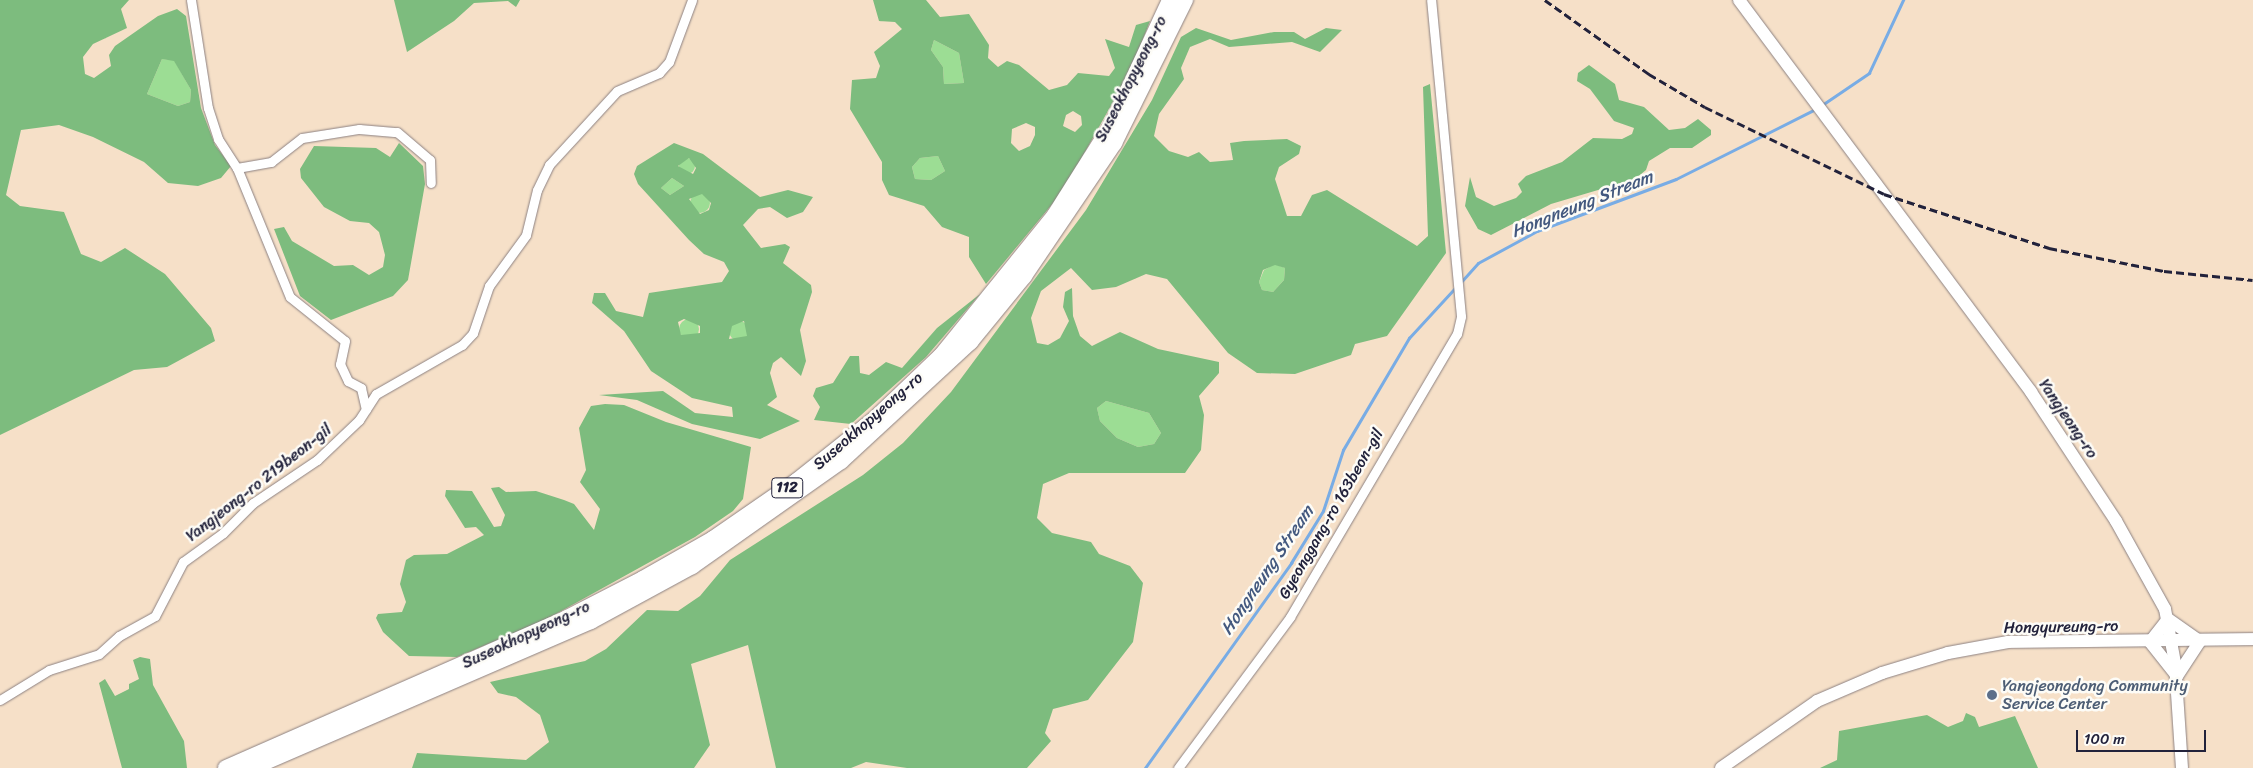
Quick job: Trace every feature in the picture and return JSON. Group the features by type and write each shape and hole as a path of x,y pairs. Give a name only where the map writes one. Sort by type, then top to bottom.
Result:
{"highway":[{"name":"Suseokhopyeong-ro","path":"226,768 565,619 643,579 713,539 797,481 875,418 941,356 1055,215 1113,123 1170,0"},
{"name":"Suseokhopyeong-ro","path":"251,768 591,621 692,566 840,462 970,342 1024,276 1114,143 1185,0"}],"main road":[{"name":"Yangjeong-ro","path":"1738,0 2031,392 2116,521 2168,619 2173,642 2182,768"},
{"path":"2168,619 2200,641 2176,676 2150,642 2168,619"},
{"name":"Hongyureung-ro","path":"1721,768 1817,701 1882,673 1948,653 2008,642 2253,640"}],"street":[{"path":"191,0 208,108 218,139 237,168 290,297 345,341 340,364 348,382 361,388 366,410"},
{"name":"Yangjeong-ro 219beon-gil","path":"0,700 49,670 99,654 119,636 155,616 183,562 224,533 253,503 317,460 366,410 376,394 462,346 473,334 489,286 526,235 537,190 549,165 617,90 659,74 669,62 692,0"},
{"name":"Gyeonggang-ro 163beon-gil","path":"1178,768 1314,578 1414,400 1457,334 1462,316 1431,0"},
{"path":"237,168 271,162 302,138 358,129 397,132 430,160 431,183"}],"green space":[{"path":"0,0 129,0 121,9 127,28 93,44 83,57 85,74 94,78 111,66 109,55 115,46 158,16 177,9 186,16 201,108 215,145 231,166 221,178 198,186 168,183 144,162 93,137 59,125 21,130 6,195 20,206 64,212 81,254 101,262 125,248 165,274 211,328 215,341 167,367 134,370 0,435","holes":["162,59 174,61 191,90 190,102 178,106 147,94"]},
{"path":"394,0 520,0 516,7 508,1 474,3 454,21 407,52"},
{"path":"873,0 926,0 940,17 969,14 989,45 988,58 998,67 1007,61 1019,65 1049,90 1067,85 1078,73 1109,76 1115,68 1105,39 1129,47 1136,25 1150,21 1131,70 1063,191 986,284 969,257 969,237 942,227 924,206 889,195 882,180 882,162 850,109 852,80 876,78 880,66 874,52 902,29 895,22 879,21","holes":["934,40 959,53 964,83 944,84 943,67 931,50","1073,111 1081,116 1082,125 1075,132 1063,126 1066,115","1026,123 1035,127 1035,135 1030,146 1019,151 1011,143 1012,129","938,156 945,171 931,180 915,179 912,167 920,158"]},
{"path":"1196,28 1231,40 1274,32 1294,32 1305,39 1326,28 1342,30 1320,52 1292,42 1229,47 1210,39 1190,47 1181,68 1184,79 1159,114 1154,136 1169,151 1188,157 1199,152 1210,162 1233,160 1230,143 1287,139 1301,146 1299,154 1279,167 1275,179 1287,216 1301,216 1312,195 1327,190 1417,246 1428,236 1423,87 1430,84 1446,253 1387,336 1355,344 1351,355 1295,374 1257,373 1228,353 1167,279 1146,274 1116,287 1092,290 1071,268 1041,291 1031,318 1037,343 1048,345 1060,338 1069,321 1063,307 1065,292 1072,288 1073,316 1080,336 1092,346 1120,332 1158,349 1219,362 1219,373 1199,396 1204,415 1201,450 1185,473 1069,473 1043,484 1037,518 1052,533 1091,542 1099,554 1130,566 1143,583 1133,642 1088,700 1053,709 1045,733 1051,741 1027,768 907,768 866,762 851,768 776,768 748,645 691,664 710,745 694,768 412,768 417,753 526,760 549,742 540,715 516,697 498,693 490,682 585,661 606,649 647,610 678,611 700,596 730,560 863,475 903,443 951,392 1086,210 1152,100 1181,37","holes":["1275,265 1285,268 1284,280 1273,292 1262,290 1259,282 1263,270","1106,401 1149,413 1161,433 1154,444 1138,447 1117,438 1100,421 1097,408"]},
{"path":"934,40 959,53 964,83 944,84 943,67 931,50"},
{"path":"162,59 174,60 191,90 190,102 178,106 147,94"},
{"path":"1589,65 1615,84 1619,100 1644,107 1669,130 1685,128 1698,119 1711,130 1711,135 1692,148 1670,148 1649,161 1646,170 1635,179 1551,204 1491,235 1478,229 1465,206 1470,177 1476,197 1494,206 1516,198 1522,192 1518,184 1526,176 1562,162 1593,138 1622,139 1632,134 1634,128 1614,121 1590,89 1577,81 1578,73"},
{"path":"399,143 423,166 425,184 408,280 393,296 331,320 300,296 274,229 284,227 292,241 334,266 353,265 369,275 383,267 385,255 379,232 369,223 350,221 324,207 301,178 300,169 314,146 376,148 390,157"},
{"path":"674,143 703,154 760,197 788,190 813,197 803,212 787,218 770,207 758,209 743,225 761,248 785,244 790,247 783,263 811,285 812,292 800,330 806,361 801,376 781,357 773,363 770,373 777,397 767,405 800,421 760,439 692,424 637,400 599,395 663,391 695,413 733,417 732,407 692,398 651,371 624,331 592,303 594,293 605,293 616,311 643,317 649,293 722,282 729,271 724,262 704,254 689,240 638,184 634,174 637,166","holes":["689,158 696,168 693,174 678,166","672,178 684,186 670,195 661,188","702,194 711,203 709,210 700,214 689,199","684,319 700,326 700,333 681,335 678,322","744,321 747,336 729,339 732,326"]},
{"path":"938,156 945,171 931,180 915,179 912,167 920,158"},
{"path":"684,158 690,158 695,163 693,172 684,174 679,169 679,163"},
{"path":"672,178 684,186 670,195 661,188"},
{"path":"700,193 707,196 710,203 707,210 700,213 693,210 690,203 693,196"},
{"path":"1275,264 1285,268 1284,280 1273,292 1262,290 1259,282 1264,270"},
{"path":"980,294 926,357 851,424 814,420 820,407 813,396 816,388 833,383 850,356 859,356 860,373 869,375 886,362 902,368 937,328"},
{"path":"689,319 696,322 699,329 696,336 689,339 682,336 679,329 682,322"},
{"path":"739,321 746,324 749,331 746,338 739,341 732,338 729,331 732,324"},
{"path":"1106,401 1149,413 1161,433 1154,444 1138,447 1117,438 1100,421 1097,408"},
{"path":"605,404 624,405 666,422 751,447 743,499 733,511 695,537 545,620 457,657 409,656 383,632 376,618 378,614 402,612 406,602 400,584 406,560 414,555 447,554 484,535 476,527 465,528 445,496 446,490 472,491 494,527 501,526 505,515 491,488 499,487 506,492 536,491 574,504 594,530 600,509 580,482 586,470 579,428 591,406"},
{"path":"140,657 150,659 153,685 184,741 187,768 122,768 99,683 105,679 115,696 129,689 129,684 139,679 133,660"},
{"path":"1966,713 1975,717 1979,727 2015,716 2038,768 1820,768 1837,760 1839,731 1927,715 1948,727 1963,721"}],"waterway":[{"name":"Hongneung Stream","path":"1822,105 1869,73 1903,0"},
{"name":"Hongneung Stream","path":"1461,282 1478,263 1537,231 1676,179 1816,109"},
{"name":"Hongneung Stream","path":"1145,768 1291,563 1323,511 1343,450 1409,338 1456,287"}],"railway":[{"path":"1545,0 1649,74 1705,107 1884,194 2049,248 2164,271 2253,280"}],"place":[{"name":"Yangjeongdong Community Service Center","path":"1992,695"}]}
